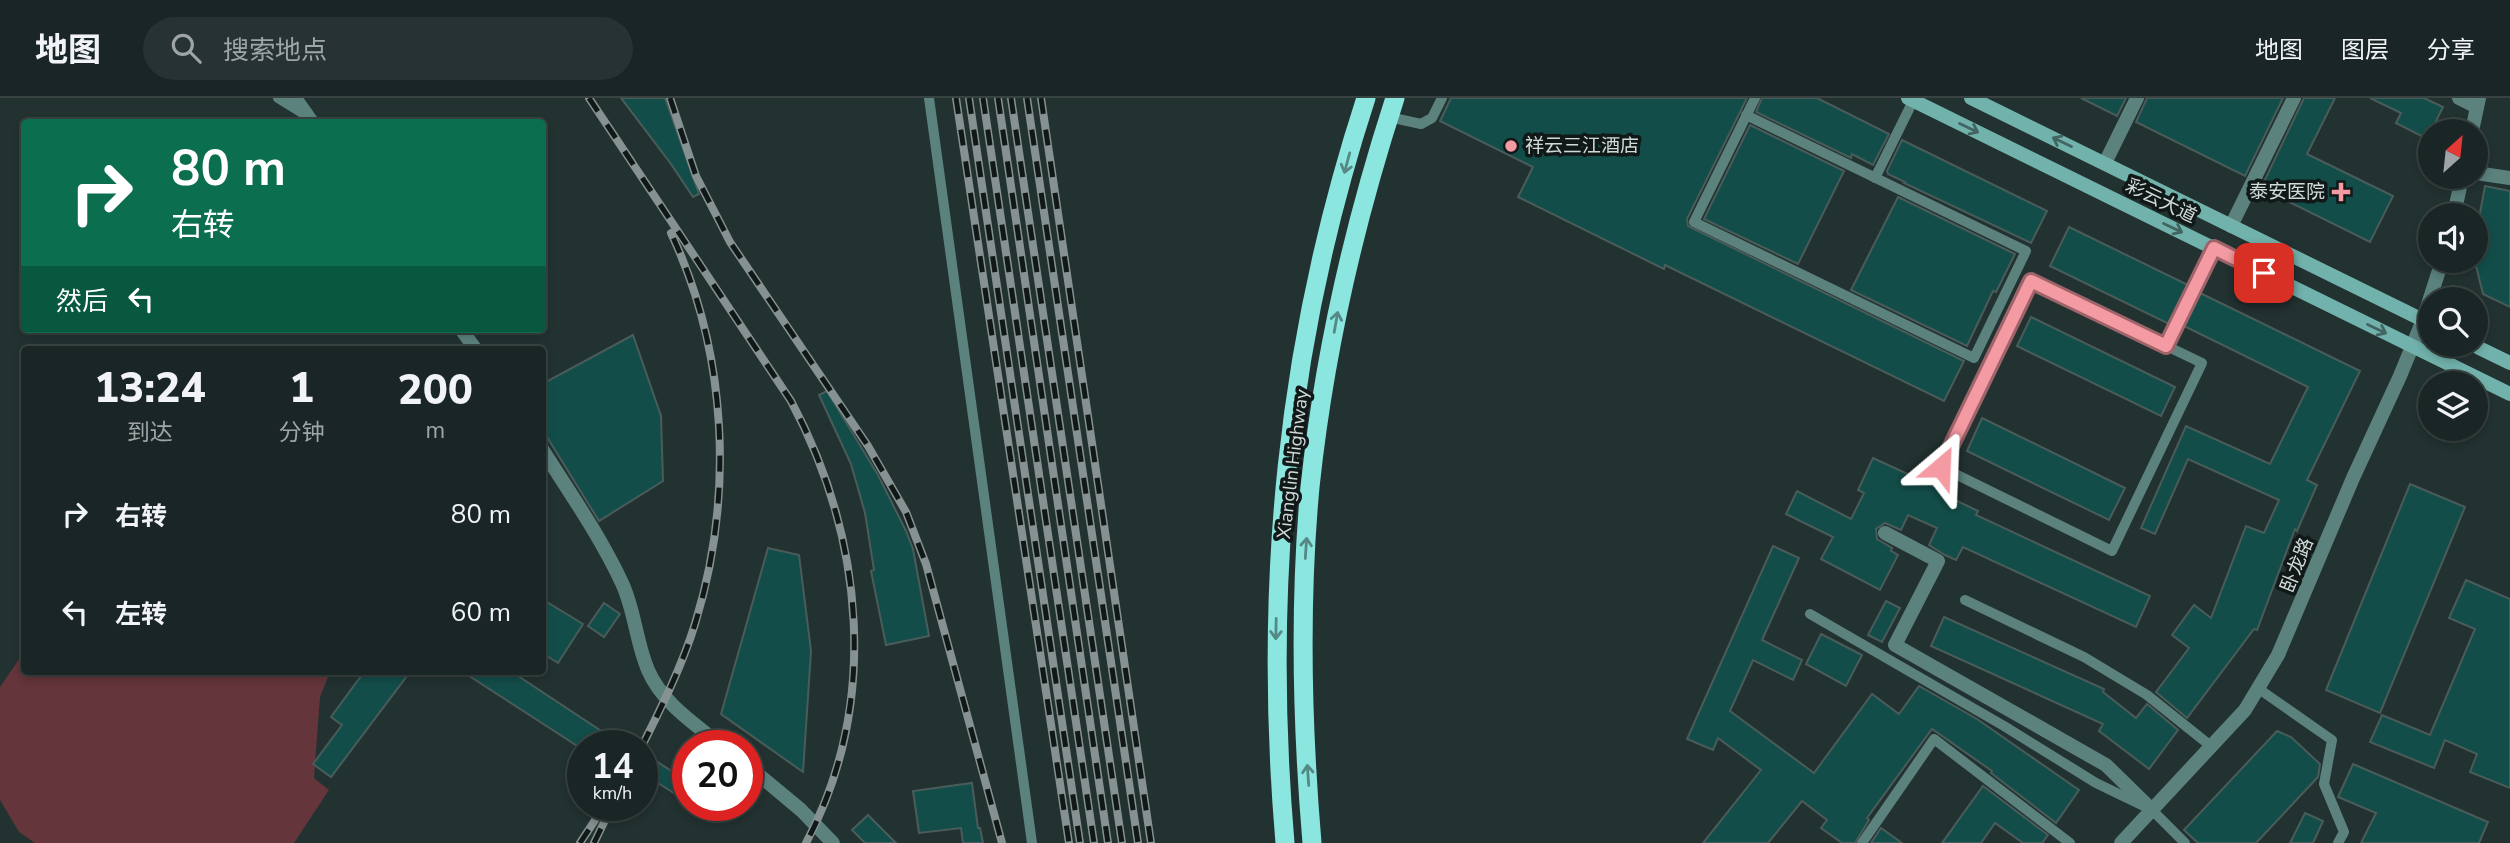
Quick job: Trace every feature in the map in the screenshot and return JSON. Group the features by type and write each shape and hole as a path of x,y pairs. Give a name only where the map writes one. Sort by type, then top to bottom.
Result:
{"highway":[{"name":"Xianglin Highway","path":"1285,843 1276,646 1278,565 1285,473 1296,393 1321,263 1367,98"},
{"name":"Xianglin Highway","path":"1312,843 1303,646 1304,566 1310,487 1322,397 1338,311 1359,220 1392,107"}],"main road":[{"name":"彩云大道","path":"1971,98 2418,318"},
{"name":"彩云大道","path":"1910,99 2510,394"},
{"path":"2488,352 2510,363"}],"street":[{"path":"295,98 310,119"},
{"path":"2105,163 2137,98"},
{"path":"2231,226 2294,98"},
{"path":"2459,98 2478,103"},
{"path":"2488,175 2510,178"},
{"name":"卧龙路","path":"2121,843 2212,747 2245,710 2259,689 2295,621 2353,478 2418,337"},
{"path":"546,455 595,532 623,586 655,685 702,730"},
{"path":"1885,533 1938,561 1895,645 2106,765 2152,810"},
{"path":"763,778 801,810 833,843"}],"lane":[{"path":"278,98 310,119"},
{"path":"929,98 1032,843"},
{"path":"1392,107 1421,124 1432,118 1442,98"},
{"path":"1746,116 2026,251 1973,358 1694,222 1746,116 1755,98"},
{"path":"1875,178 1910,99"},
{"path":"2166,346 2214,248"},
{"path":"2031,281 2166,346 2202,363 2112,551 1941,467 2031,281"},
{"path":"1965,600 2084,657 2147,695 2212,747"},
{"path":"1810,614 2004,726 2096,783 2152,810 2185,843"},
{"path":"2259,689 2332,740 2324,784 2344,832 2339,843"},
{"path":"1862,843 1934,739 2070,843"}],"shaded area":[{"path":"21,656 21,675 329,675 320,697 314,778 329,790 294,843 35,843 19,832 0,800 0,687"}],"building":[{"path":"621,98 665,98 699,194 693,197"},
{"path":"1451,98 1747,98 1687,219 1688,226 1964,361 1944,401 1665,265 1664,269 1518,197 1533,167 1440,121"},
{"path":"1762,98 1817,98 1889,134 1873,165 1852,154 1851,158 1756,112"},
{"path":"2081,98 2126,98 2117,116"},
{"path":"2147,98 2283,98 2245,176 2136,122"},
{"path":"2304,98 2335,98 2307,154 2393,196 2370,242 2261,188"},
{"path":"2370,98 2424,98 2443,107 2437,119 2418,119 2418,134 2396,123 2401,113"},
{"path":"1750,125 1844,171 1798,264 1704,219"},
{"path":"1902,140 2047,211 2031,243 1888,174"},
{"path":"2488,187 2510,191 2510,307 2488,296 2488,287 2481,287 2478,273 2488,273 2488,203 2482,203 2484,189"},
{"path":"1898,197 2015,254 1996,292 1993,291 1967,346 1851,290"},
{"path":"2069,227 2188,285 2169,324 2050,266"},
{"path":"2200,293 2360,371 2307,480 2317,485 2297,531 2295,529 2257,630 2254,629 2187,718 2156,692 2189,648 2172,635 2194,605 2211,618 2246,526 2264,533 2279,500 2188,459 2155,534 2141,528 2186,426 2270,464 2308,387 2184,326"},
{"path":"2031,317 2175,387 2161,416 2017,346"},
{"path":"633,335 661,416 663,481 599,521 546,435 546,382"},
{"path":"827,391 878,475 906,531 913,549 929,636 886,645 871,571 874,570 865,513 851,464 819,395"},
{"path":"1982,418 2125,488 2109,520 1967,451"},
{"path":"1873,458 1953,495 1951,498 1978,511 1976,515 2150,596 2136,627 1963,547 1956,560 1945,555 1929,545 1937,528 1908,515 1901,530 1885,523 1876,529 1877,539 1898,555 1880,590 1821,559 1833,537 1786,514 1797,491 1851,519 1864,493 1858,490"},
{"path":"2410,484 2465,507 2380,713 2326,690"},
{"path":"1773,546 1799,558 1762,640 1802,660 1793,680 1753,660 1730,711 1814,773 1872,694 1899,714 1919,686 1977,719 2079,790 2056,823 1991,773 1992,771 1932,729 1867,818 1869,820 1855,843 1842,843 1821,828 1827,820 1802,801 1768,843 1703,843 1761,770 1718,738 1713,750 1687,739"},
{"path":"768,548 799,555 811,651 803,772 763,744 763,730 744,730 721,714"},
{"path":"2466,580 2510,599 2510,788 2470,772 2477,754 2445,740 2434,768 2370,742 2382,715 2430,735 2475,629 2449,618"},
{"path":"546,601 583,624 558,663 546,656"},
{"path":"1886,601 1900,608 1882,642 1868,635"},
{"path":"604,603 620,614 604,637 588,626"},
{"path":"1944,617 2104,689 2103,692 2136,718 2147,704 2178,730 2149,769 2099,731 2103,724 1931,646"},
{"path":"1821,634 1862,655 1846,686 1806,664"},
{"path":"362,675 408,675 331,777 313,764 342,725 331,717"},
{"path":"468,675 517,675 600,730 567,730 567,739"},
{"path":"2277,731 2291,737 2320,764 2318,777 2256,843 2198,843 2184,830"},
{"path":"658,762 672,771 672,792 658,783"},
{"path":"2353,764 2488,822 2479,843 2361,843 2376,813 2338,797"},
{"path":"972,783 978,828 983,843 963,843 961,828 919,833 913,791"},
{"path":"1983,786 2048,835 2042,843 2023,843 1995,823 1981,843 1942,843"},
{"path":"2305,813 2323,821 2313,843 2290,843"},
{"path":"868,815 896,843 865,843 852,830"},
{"path":"1881,828 1902,843 1871,843"}],"railway":[{"path":"589,98 791,401 816,454 835,508 847,564 854,621 853,678 845,734 830,789 806,843"},
{"path":"670,98 696,176 730,242 868,446 906,512 926,564 1002,843"},
{"path":"956,98 1069,843"},
{"path":"969,98 1080,843"},
{"path":"983,98 1094,843"},
{"path":"998,98 1108,843"},
{"path":"1011,98 1122,843"},
{"path":"1027,98 1138,843"},
{"path":"1041,98 1151,843"},
{"path":"650,730 678,671 695,624 708,576 720,476 714,376 690,279 671,233"},
{"path":"580,843 594,821"},
{"path":"594,843 605,821"}],"place":[{"name":"祥云三江酒店","path":"1511,146"},
{"name":"泰安医院","path":"2341,192"}],"route":[{"path":"1941,467 2031,281 2166,346 2214,248 2264,273"}]}
